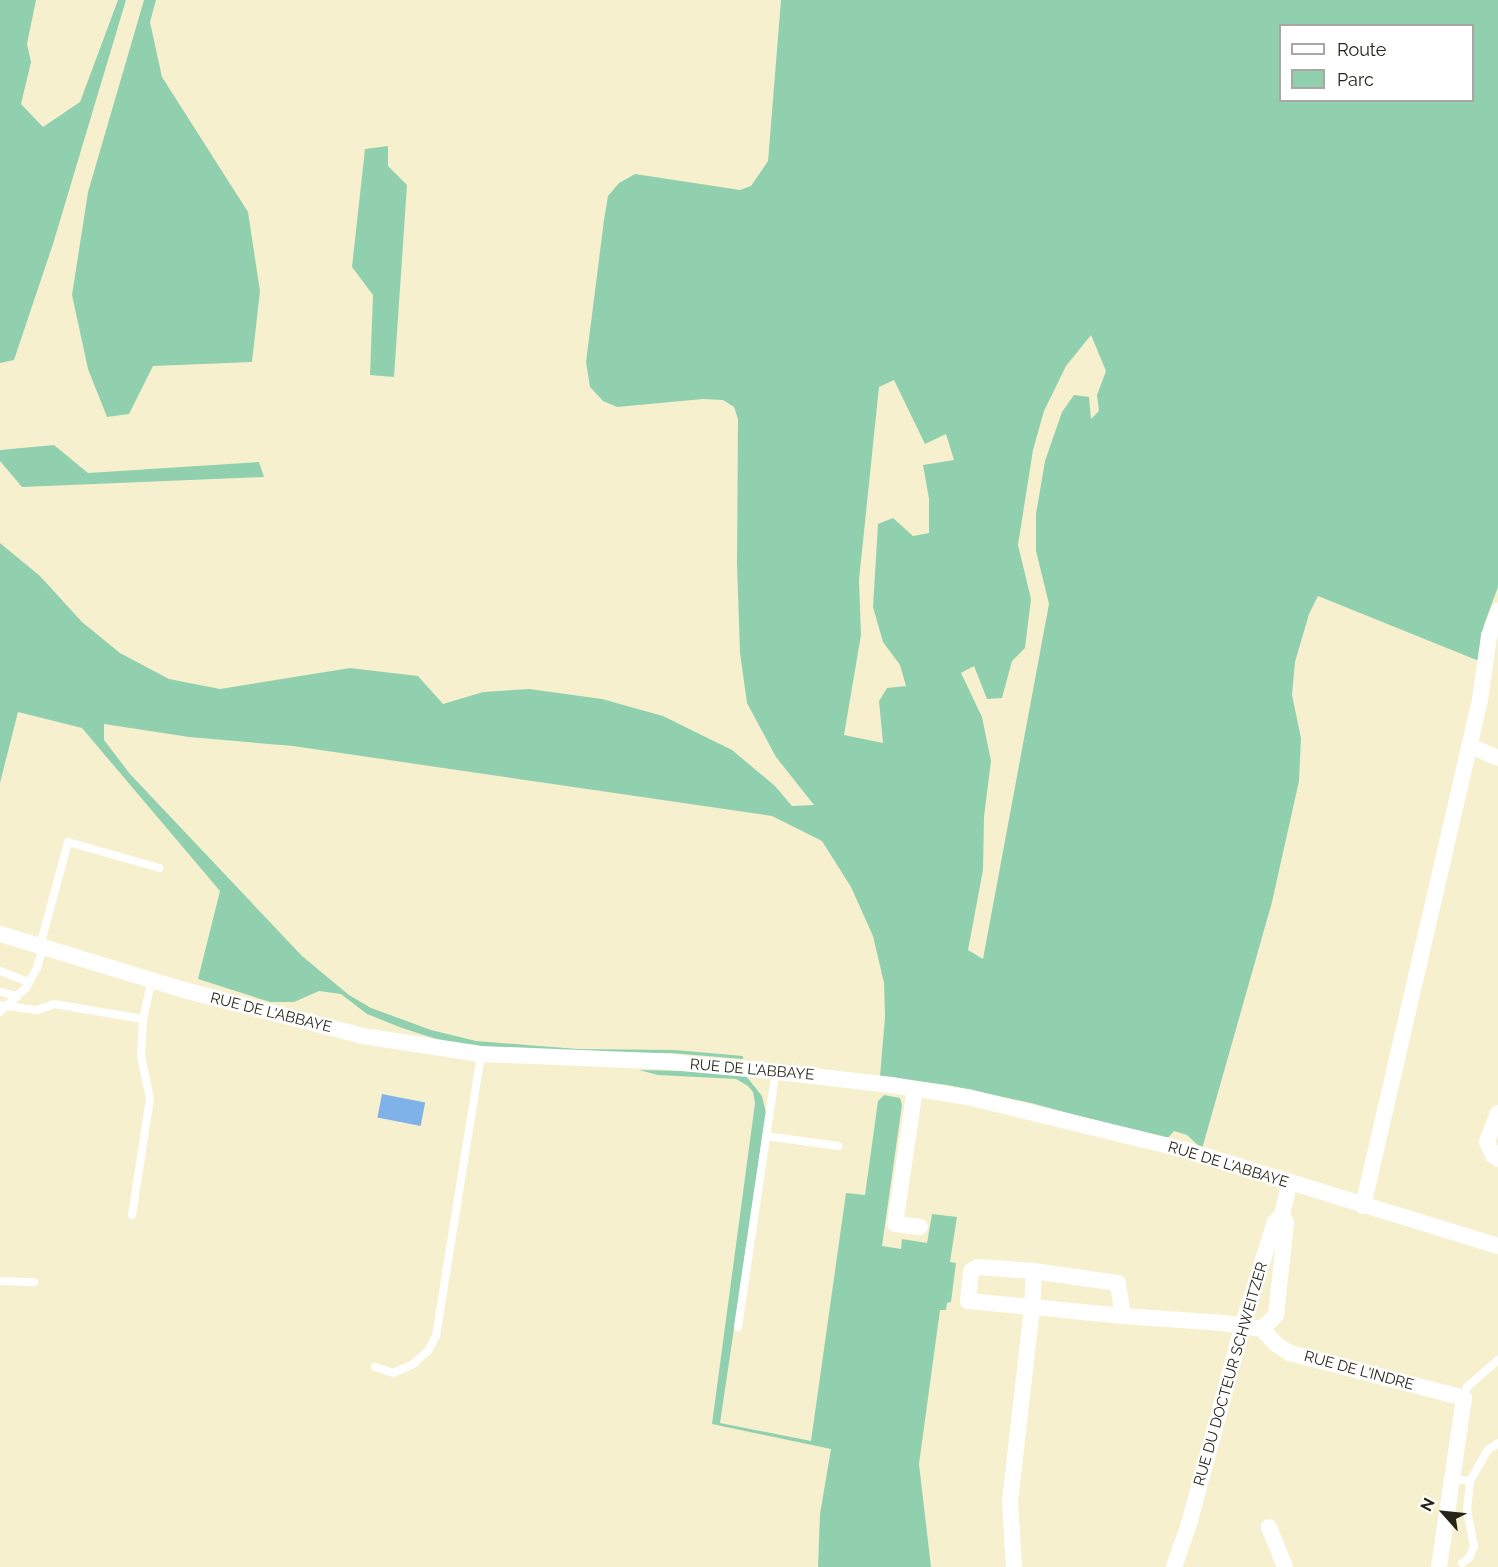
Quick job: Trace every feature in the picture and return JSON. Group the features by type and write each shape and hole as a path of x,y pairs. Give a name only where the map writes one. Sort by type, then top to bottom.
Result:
{"street":[{"path":"1364,1206 1470,746 1480,700 1489,636 1498,611"},
{"path":"1470,746 1498,758"},
{"name":"RUE DE L'ABBAYE","path":"0,934 184,990 363,1036 481,1054 658,1061 776,1071 915,1089 1036,1111 1217,1159 1289,1184 1498,1246"},
{"path":"915,1089 895,1224 920,1227"},
{"path":"1498,1113 1487,1142 1492,1155 1498,1159"},
{"name":"RUE DU DOCTEUR SCHWEITZER","path":"1174,1567 1189,1524 1242,1327 1275,1222 1282,1215 1289,1184"},
{"path":"1123,1316 1118,1283 1034,1271 978,1267 971,1271 968,1301 1123,1316 1224,1323 1262,1329 1276,1314 1287,1223 1282,1215"},
{"path":"1014,1567 1010,1501 1034,1271"},
{"name":"RUE DE L'INDRE","path":"1262,1329 1276,1344 1290,1353 1464,1398"},
{"path":"1439,1567 1464,1398"},
{"path":"1269,1527 1285,1567"}],"lane":[{"path":"0,1012 18,996 37,968 68,842 159,868"},
{"path":"0,970 29,982"},
{"path":"132,1215 150,1099 141,1056 143,1019 152,979"},
{"path":"0,992 18,996"},
{"path":"0,1005 37,1010 54,1004 143,1019"},
{"path":"375,1368 393,1373 413,1364 428,1351 436,1336 481,1054"},
{"path":"738,1327 776,1071"},
{"path":"766,1137 838,1146"},
{"path":"0,1281 34,1282"},
{"path":"1464,1398 1467,1387 1498,1360"},
{"path":"1462,1563 1469,1558 1474,1546 1467,1510 1470,1481 1488,1450 1498,1443"},
{"path":"1452,1479 1470,1481"}],"green space":[{"path":"0,0 36,0 27,44 31,62 21,104 43,127 80,102 118,0 126,0 53,244 14,360 0,363"},
{"path":"144,0 156,0 150,22 162,77 248,212 260,291 252,362 153,366 129,414 107,417 88,369 72,295 88,192"},
{"path":"781,0 1498,0 1498,587 1484,625 1479,661 1318,596 1309,614 1295,662 1292,695 1301,738 1299,781 1272,902 1202,1149 1187,1135 1174,1131 1169,1137 1160,1138 1031,1103 947,1085 880,1076 885,1017 884,983 873,936 851,887 822,841 772,816 293,746 189,737 104,724 104,740 130,774 302,956 349,995 371,1008 431,1030 476,1041 578,1049 675,1050 743,1056 743,1059 670,1053 550,1052 452,1044 367,1014 341,994 319,991 294,1002 270,1002 198,979 220,891 82,728 18,712 0,783 0,543 40,576 82,622 120,653 169,679 220,689 350,668 418,676 443,704 483,692 529,689 602,699 663,716 732,750 775,786 792,806 814,805 776,757 747,703 740,653 737,564 738,419 734,407 723,400 703,399 617,407 603,401 590,387 586,362 608,196 619,183 635,174 740,190 751,186 768,161","holes":["1091,335 1106,371 1097,395 1099,411 1091,419 1089,397 1074,395 1062,412 1045,461 1036,514 1036,551 1049,604 983,959 968,950 983,870 984,817 991,761 982,717 961,673 974,666 987,699 1002,698 1012,661 1025,648 1031,599 1018,545 1033,450 1044,411 1066,366","894,380 925,444 946,434 954,460 923,465 929,499 929,533 913,536 893,518 878,524 873,607 883,642 900,665 906,686 887,688 879,701 883,743 844,735 861,635 859,580 879,387"]},
{"path":"388,146 388,166 407,185 394,377 370,375 373,295 352,267 365,149"},
{"path":"54,445 88,473 259,462 264,477 22,487 0,461 0,450"},
{"path":"639,1070 689,1071 746,1076 762,1096 766,1113 720,1423 811,1441 846,1193 865,1195 878,1101 884,1095 900,1098 902,1105 882,1246 901,1249 902,1239 927,1243 932,1214 957,1217 950,1262 956,1263 951,1302 947,1303 946,1310 940,1310 919,1464 931,1567 818,1567 820,1514 831,1449 712,1424 755,1103 753,1092 736,1079 658,1075"}],"water":[{"path":"382,1094 425,1102 421,1126 377,1118"}]}
